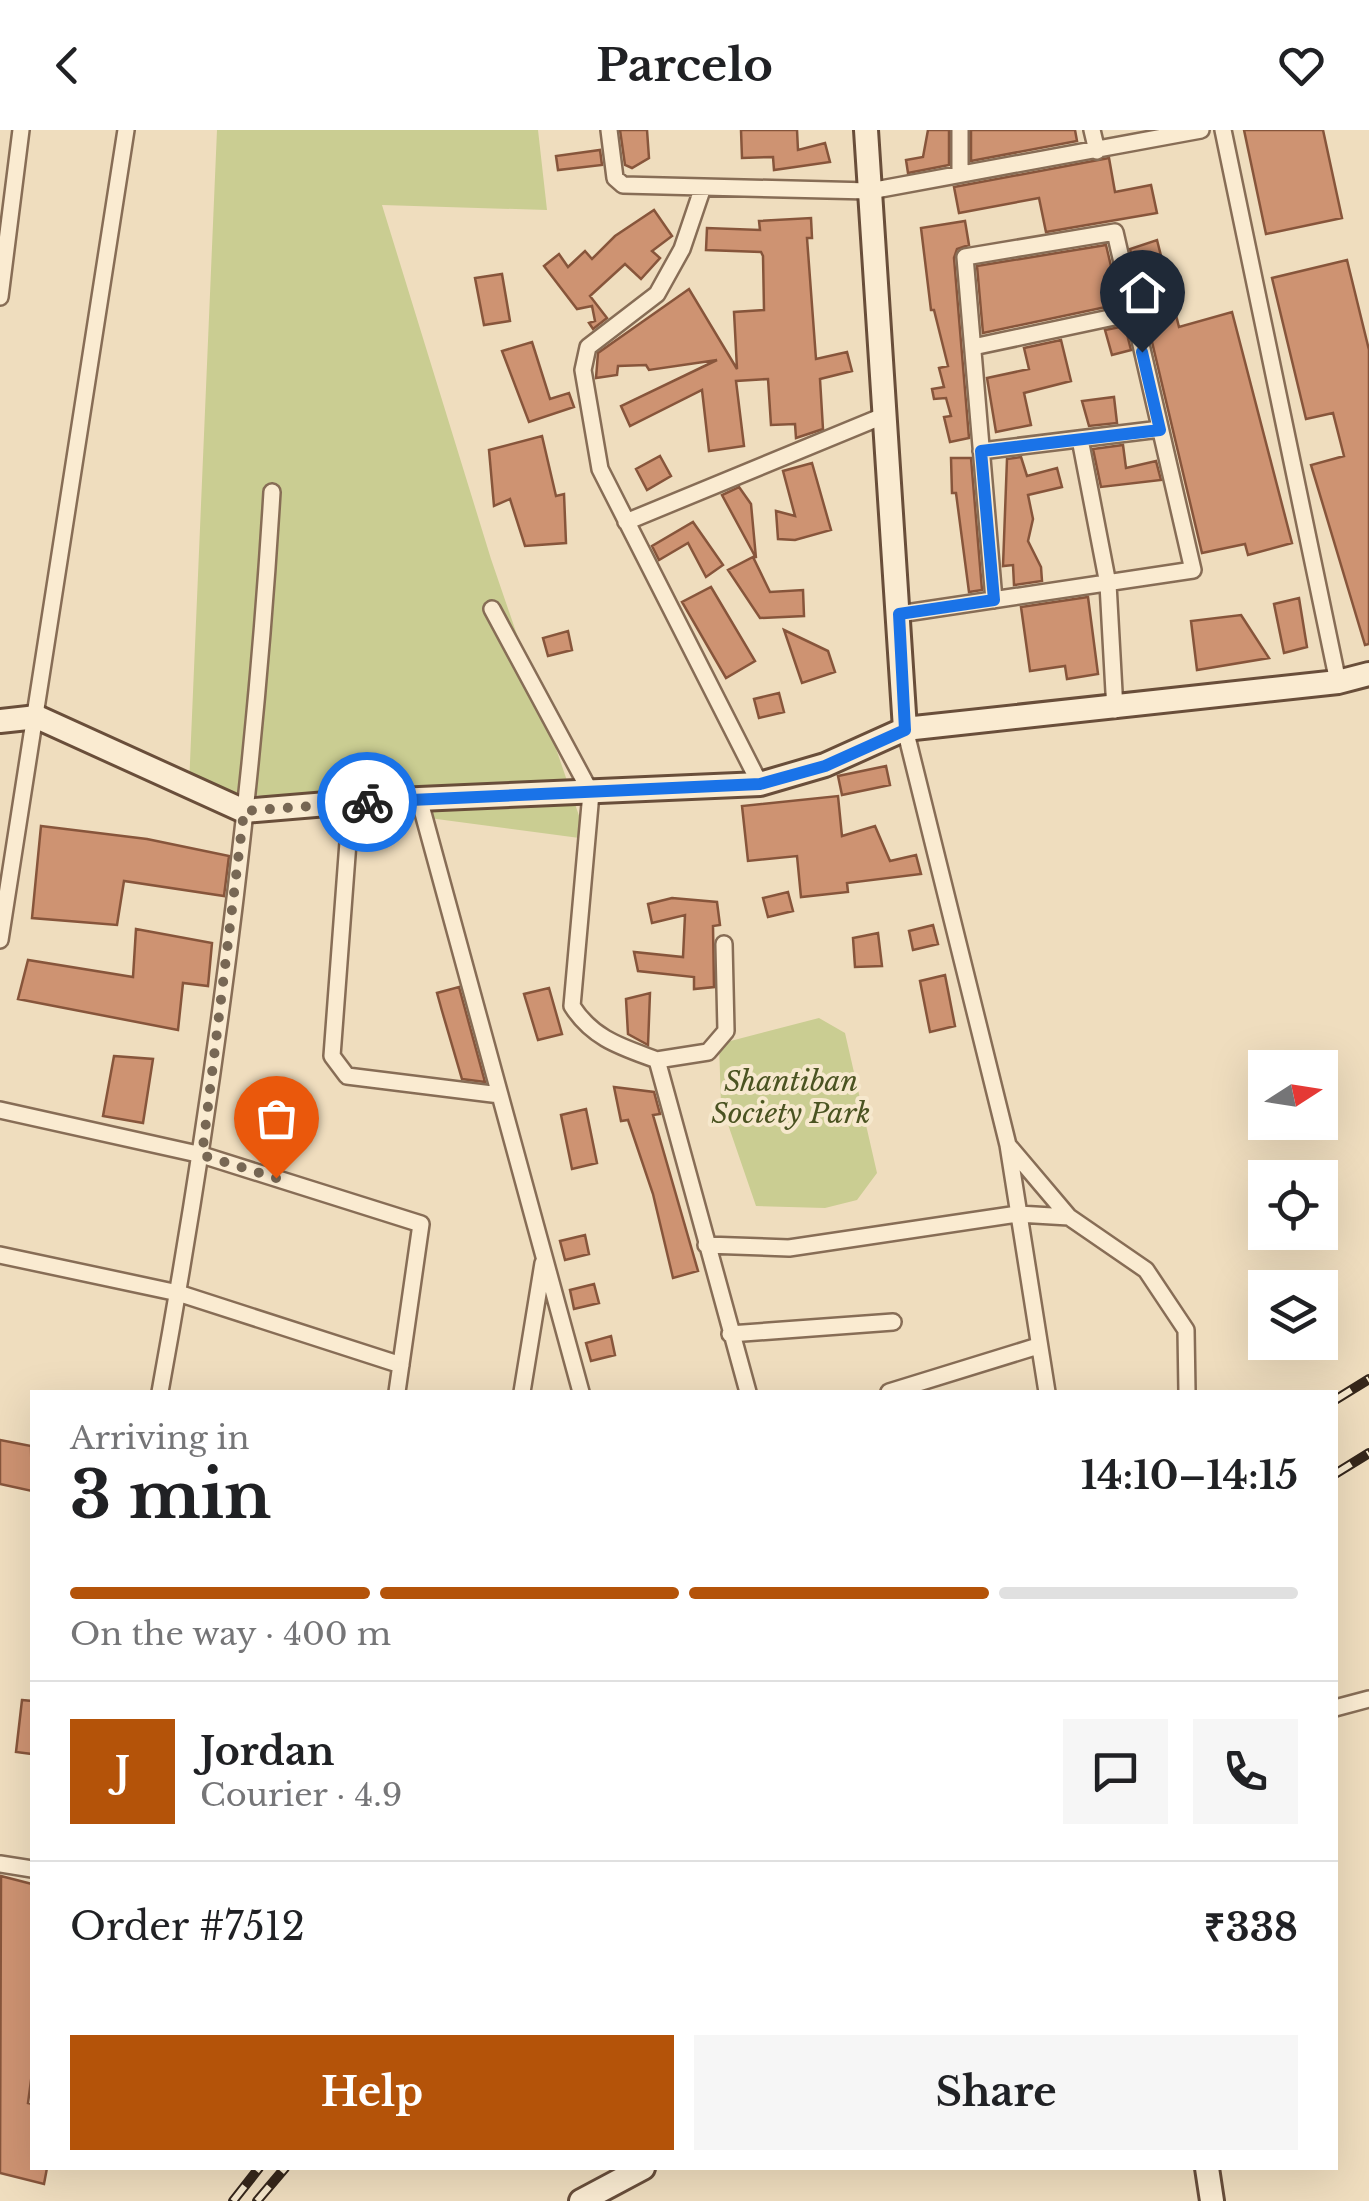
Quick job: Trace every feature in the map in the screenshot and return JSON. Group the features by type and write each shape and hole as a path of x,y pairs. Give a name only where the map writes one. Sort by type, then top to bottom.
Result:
{"main road":[{"path":"866,130 905,730"},
{"path":"0,721 37,717 244,811 351,802 420,802 760,784 825,766 905,730 1115,710 1338,682 1369,674"},
{"path":"581,2201 638,2170"},
{"path":"1207,2170 1212,2201"}],"street":[{"path":"0,297 21,130"},
{"path":"0,940 126,130"},
{"path":"609,130 614,178 624,185 670,190 703,187 870,191 1201,130"},
{"path":"960,130 960,174"},
{"path":"1092,130 1097,151"},
{"path":"1223,130 1338,682"},
{"path":"703,187 682,250 657,294 588,347 583,370 600,470 760,784"},
{"path":"899,614 1108,584 1193,570 1114,232 964,257 994,600"},
{"path":"973,348 1133,314"},
{"path":"626,522 883,416"},
{"path":"981,451 1160,430"},
{"path":"1080,439 1108,584 1115,710"},
{"path":"160,1390 202,1155 260,692 272,492"},
{"path":"492,609 590,793 572,1006 586,1028 657,1060 708,1052 726,1031 724,944"},
{"path":"905,730 1008,1145 1046,1390"},
{"path":"351,802 332,1056 347,1076 500,1094"},
{"path":"420,802 580,1390"},
{"path":"657,1060 747,1390"},
{"path":"0,1110 202,1155 422,1224 397,1390"},
{"path":"1008,1145 1069,1216 1146,1270 1186,1330 1187,1390"},
{"path":"706,1245 789,1248 1018,1214 1069,1216"},
{"path":"0,1255 178,1292 401,1365"},
{"path":"522,1390 545,1255"},
{"path":"730,1334 893,1322"},
{"path":"895,1390 1038,1346"},
{"path":"1338,1707 1369,1699"},
{"path":"0,1864 30,1869"}],"green space":[{"path":"217,130 538,130 547,210 382,205 491,559 587,839 189,786"},
{"name":"Shantiban Society Park","path":"819,1018 845,1033 877,1173 857,1200 825,1208 756,1206 721,1104 719,1044"}],"building":[{"path":"620,130 647,130 649,158 632,168 625,165"},
{"path":"741,130 797,130 798,150 825,143 830,162 774,170 773,157 742,158"},
{"path":"928,130 949,130 949,165 908,173 906,160 923,157"},
{"path":"971,130 1075,130 1077,141 971,161"},
{"path":"1244,130 1323,130 1342,218 1266,234"},
{"path":"600,150 602,165 558,170 556,156"},
{"path":"1109,158 1115,192 1151,185 1157,213 1046,232 1039,198 959,213 954,187"},
{"path":"654,210 672,236 652,251 660,258 641,279 625,264 590,296 607,318 593,329 589,323 595,321 592,306 577,309 544,266 559,254 568,267 585,251 592,259 615,236"},
{"path":"811,218 812,238 807,238 816,359 847,352 852,371 820,379 823,429 796,438 795,424 771,425 768,379 736,381 744,446 709,451 702,390 630,426 621,406 717,360 649,370 646,365 618,366 617,375 596,378 598,353 689,289 737,369 734,312 764,310 763,256 761,252 706,250 707,228 760,230 759,221"},
{"path":"965,221 969,245 957,249 954,258 969,438 950,442 944,417 951,416 946,398 934,399 932,389 944,387 939,368 948,366 931,310 921,228"},
{"path":"1157,240 1179,327 1232,312 1292,543 1248,555 1245,544 1202,553 1130,249"},
{"path":"1106,245 1120,304 983,333 977,266"},
{"path":"1347,260 1369,350 1369,644 1365,645 1311,465 1344,456 1333,413 1306,419 1272,278"},
{"path":"502,274 510,321 484,325 475,278"},
{"path":"1125,326 1131,350 1112,355 1105,330"},
{"path":"1061,340 1071,381 1024,393 1031,425 996,432 987,378 1029,369 1024,348"},
{"path":"532,342 550,399 569,393 574,407 529,422 502,351"},
{"path":"1114,397 1117,423 1089,426 1082,401"},
{"path":"542,436 556,496 564,494 566,543 525,546 510,499 494,506 489,450"},
{"path":"1123,445 1126,468 1156,461 1161,480 1101,487 1093,449"},
{"path":"660,456 671,476 647,490 636,469"},
{"path":"1021,457 1027,476 1057,468 1062,487 1028,495 1033,519 1028,541 1041,567 1042,581 1014,585 1013,565 1003,566 1007,459"},
{"path":"951,458 971,458 982,590 969,592 956,493 952,493"},
{"path":"812,463 831,530 795,540 778,539 776,511 795,516 783,471"},
{"path":"739,487 751,504 756,558 722,495"},
{"path":"693,522 723,565 706,577 688,543 659,560 652,546"},
{"path":"753,557 770,592 803,590 804,616 760,618 728,570"},
{"path":"711,587 755,661 726,678 682,602"},
{"path":"1088,597 1098,674 1067,679 1065,666 1030,671 1021,607"},
{"path":"1299,598 1307,647 1284,653 1274,604"},
{"path":"1241,615 1269,658 1197,670 1191,621"},
{"path":"784,630 828,651 835,672 802,683"},
{"path":"568,631 572,650 548,656 543,638"},
{"path":"779,693 784,712 759,718 754,699"},
{"path":"886,766 890,785 842,795 838,776"},
{"path":"838,796 842,836 875,826 890,861 916,855 921,874 847,883 848,892 801,897 797,856 748,861 742,806"},
{"path":"41,826 147,839 229,856 224,896 124,881 117,925 32,918"},
{"path":"788,892 793,911 768,917 763,898"},
{"path":"672,898 717,902 720,925 713,926 714,987 694,989 694,977 638,971 634,952 683,957 685,915 652,923 648,904"},
{"path":"933,925 938,944 913,950 909,931"},
{"path":"136,929 212,943 208,986 183,983 178,1030 18,999 28,960 133,977"},
{"path":"878,933 882,966 855,967 853,938"},
{"path":"945,975 955,1026 930,1032 920,981"},
{"path":"459,987 485,1082 462,1079 437,993"},
{"path":"549,988 562,1034 538,1040 524,994"},
{"path":"650,993 648,1045 628,1034 626,999"},
{"path":"114,1056 153,1059 143,1123 103,1116"},
{"path":"614,1087 654,1092 660,1114 653,1115 698,1271 673,1278 653,1194 628,1120 621,1121"},
{"path":"586,1109 597,1163 572,1169 561,1115"},
{"path":"585,1235 589,1254 565,1260 560,1241"},
{"path":"594,1284 599,1303 574,1309 570,1290"},
{"path":"611,1336 615,1355 591,1361 586,1343"},
{"path":"0,1440 30,1446 30,1491 0,1484"},
{"path":"22,1700 30,1701 30,1754 16,1752"},
{"path":"1,1876 30,1883 30,2170 47,2170 44,2184 0,2173"}],"railway":[{"path":"1338,1398 1369,1379"},
{"path":"1338,1472 1369,1453"},
{"path":"233,2201 257,2170"},
{"path":"257,2201 283,2170"}],"way so far":[{"path":"276,1178 202,1155 244,811 367,802"}],"route":[{"path":"367,802 760,784 825,766 905,730 899,614 994,600 981,451 1160,430 1142,352"}]}
